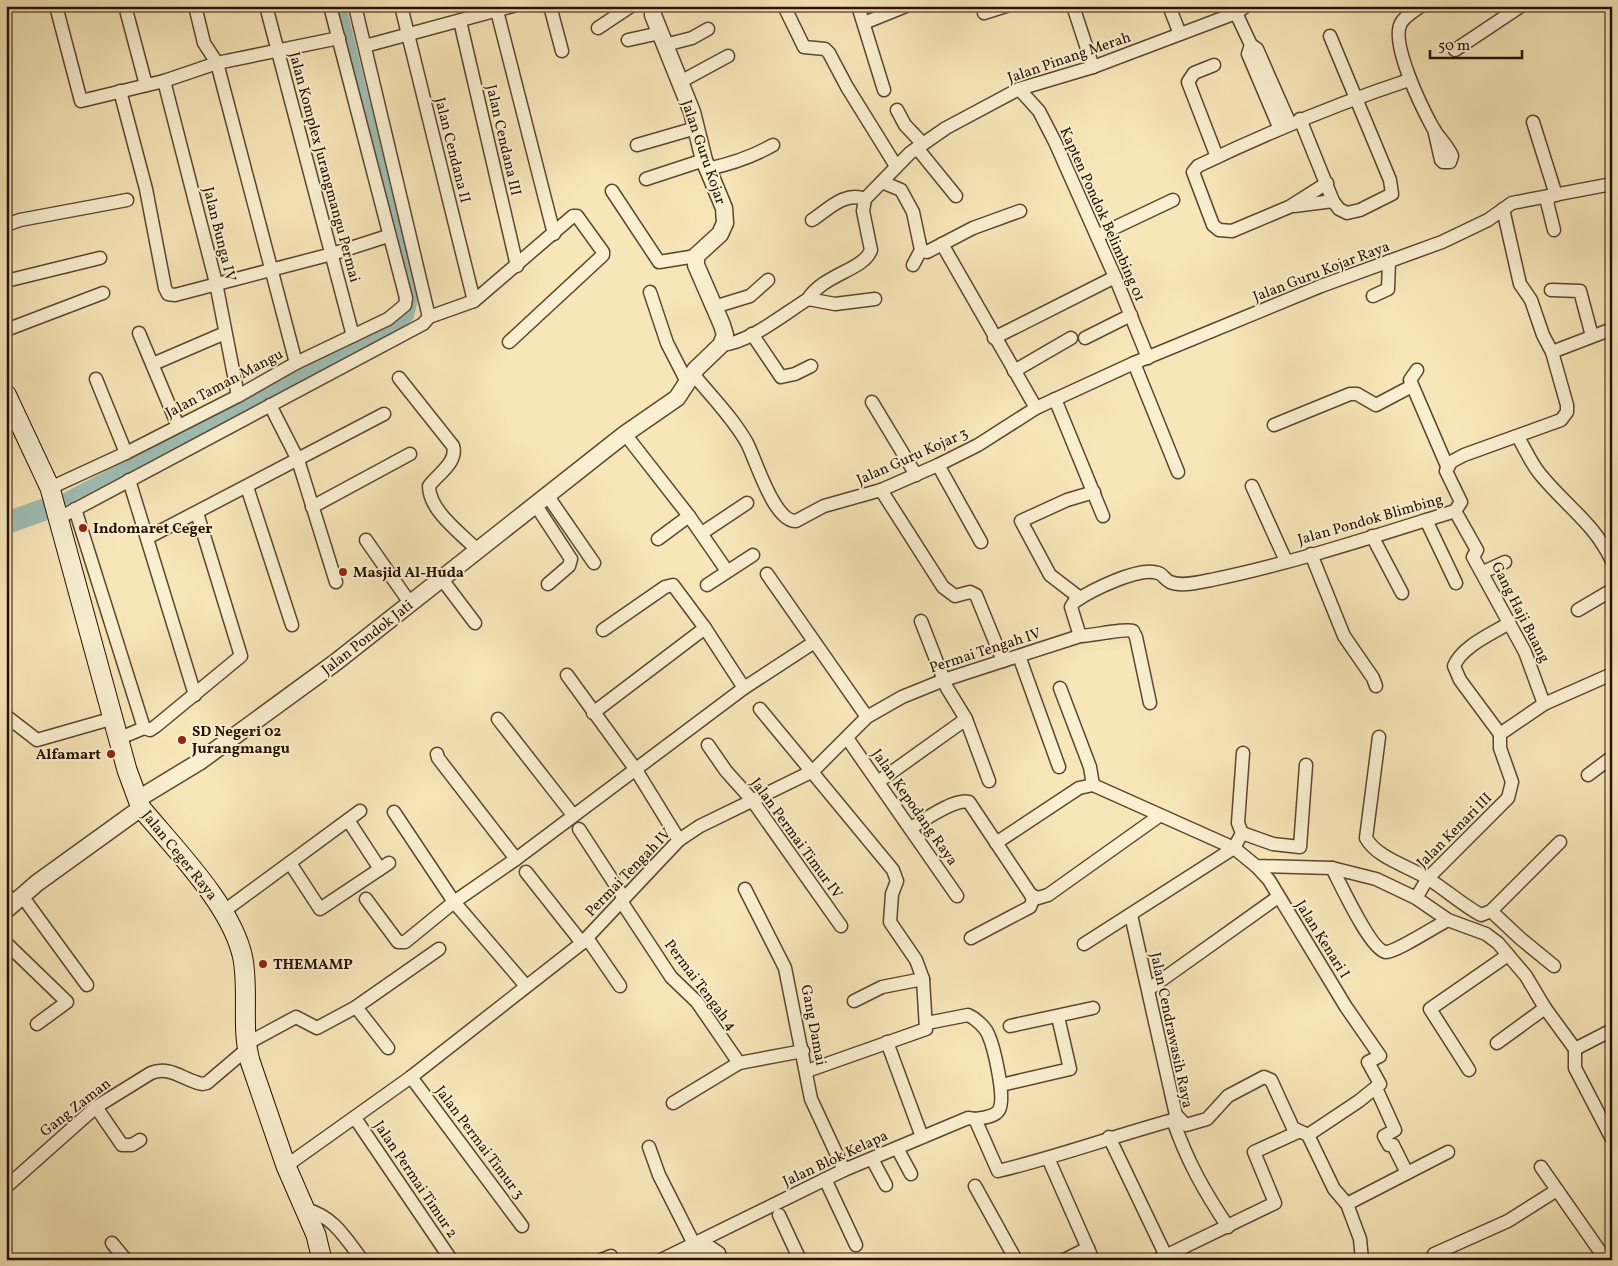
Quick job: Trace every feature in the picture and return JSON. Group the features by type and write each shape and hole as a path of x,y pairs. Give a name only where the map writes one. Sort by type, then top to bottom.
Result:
{"main road":[{"name":"Jalan Ceger Raya","path":"6,394 50,490 64,515 127,770 139,803 224,911 236,935 242,958 246,989 248,1052 286,1166 316,1235 322,1260"}],"street":[{"path":"56,6 82,101 164,81 217,63 339,38"},
{"path":"125,6 146,85"},
{"path":"195,6 204,43 217,63 296,363"},
{"name":"Jalan Komplex Jurangmangu Permai","path":"266,6 353,336"},
{"path":"120,91 146,189 165,288 168,294 175,295 272,268 332,254 388,236 330,6"},
{"path":"355,6 429,317"},
{"name":"Jalan Cendana II","path":"401,6 474,302"},
{"path":"365,46 460,21 475,12 497,11 513,6"},
{"path":"550,6 562,51"},
{"path":"598,28 631,6"},
{"name":"Jalan Guru Kojar","path":"653,6 653,15 680,82 696,128 706,165 724,208 725,223 720,234 696,256"},
{"path":"784,6 804,47 825,49 829,53 847,87 896,166"},
{"path":"858,6 884,90"},
{"path":"864,24 906,6"},
{"path":"984,13 1006,6"},
{"path":"1073,6 1093,67"},
{"path":"1170,6 1180,34"},
{"path":"1421,6 1404,18 1398,35 1409,80 1434,129"},
{"path":"1454,50 1521,6"},
{"path":"1241,10 1250,45 1257,48 1290,123 1327,183 1333,201 1346,214 1360,210 1389,196 1393,192 1390,180 1330,36"},
{"name":"Jalan Pinang Merah","path":"865,199 896,166 920,146 946,128 1019,89 1093,67 1241,10"},
{"path":"497,11 554,234"},
{"name":"Jalan Cendana III","path":"460,21 517,266"},
{"path":"628,40 692,38 708,29"},
{"path":"680,82 728,56"},
{"path":"1214,66 1194,73 1188,82 1217,157"},
{"path":"1327,183 1289,207 1232,231 1220,230 1213,225 1193,172 1198,166 1290,123 1409,80"},
{"name":"Jalan Bunga IV","path":"164,81 216,283 238,396"},
{"name":"Kapten Pondok Belimbing 01","path":"1019,89 1039,111 1097,236 1148,358"},
{"path":"897,110 905,125 956,196"},
{"path":"1533,122 1554,195 1547,202 1554,230"},
{"path":"637,144 696,128"},
{"path":"646,180 706,165 749,157 772,145"},
{"path":"882,182 901,190 914,212 921,250 913,265"},
{"name":"Jalan Guru Kojar Raya","path":"1148,358 1321,286 1442,242 1488,220 1512,203 1612,184"},
{"path":"612,191 659,262 696,256 696,265 725,335 721,345 729,345 752,334 808,299 814,289 828,279 863,262 869,256 871,250 863,211 865,199 857,196 845,198 812,220"},
{"path":"6,225 20,220 127,200"},
{"path":"1097,236 1173,200"},
{"path":"1289,207 1333,201"},
{"path":"1416,370 1410,380 1447,466 1464,455 1561,420 1567,412 1552,352 1543,335 1532,300 1520,284 1502,209"},
{"path":"921,250 927,252 972,228 1020,211"},
{"path":"144,728 64,515 129,480 273,409 423,324 429,317 474,302 576,216 604,252 603,255 509,342"},
{"name":"Jalan Taman Mangu","path":"50,490 238,396 296,363 398,312 404,305 406,298 388,236"},
{"path":"942,244 994,338 1036,408"},
{"path":"6,281 100,258"},
{"path":"1374,296 1388,289 1389,261"},
{"path":"994,338 1115,277"},
{"path":"714,307 750,296 768,280"},
{"path":"1552,290 1580,291 1592,336"},
{"path":"650,292 667,343 690,378"},
{"path":"6,330 103,293"},
{"path":"808,299 835,304 875,299"},
{"path":"1085,338 1130,315"},
{"path":"1552,352 1612,329"},
{"path":"139,333 178,426"},
{"path":"153,364 225,333"},
{"path":"752,334 781,377 796,374 811,366"},
{"path":"1014,371 1071,338"},
{"name":"Jalan Pondok Jati","path":"12,900 139,803 199,762 336,662 626,434 672,402 702,361 721,345"},
{"name":"Jalan Guru Kojar 3","path":"690,378 733,422 747,444 764,485 776,505 792,522 824,506 881,490 938,465 978,445 1036,408 1148,358"},
{"path":"1134,364 1178,472"},
{"path":"399,378 453,446 455,453 453,459 429,486 429,496 449,522 477,550"},
{"path":"96,379 126,453"},
{"path":"1274,425 1350,394 1357,394 1376,406 1412,386"},
{"path":"1055,400 1103,516"},
{"path":"872,402 916,475"},
{"path":"273,409 298,460 336,582"},
{"path":"146,538 384,414"},
{"path":"626,434 702,533 727,571"},
{"path":"1518,437 1539,473 1574,511 1591,525 1602,540 1612,561"},
{"path":"312,507 410,454"},
{"path":"938,465 981,542"},
{"name":"Jalan Pondok Blimbing","path":"1080,598 1140,572 1160,573 1169,582 1182,584 1212,579 1286,561 1456,511 1461,502 1446,471 1447,466"},
{"path":"129,480 195,695"},
{"path":"1252,486 1286,561"},
{"path":"247,487 292,625"},
{"path":"881,490 943,587 955,596 970,592 976,595 1004,661"},
{"path":"1094,492 1067,500 1021,521 1050,575 1080,598 1071,607 1080,636 1100,635 1128,629 1133,631 1136,636 1150,703"},
{"path":"541,500 594,563"},
{"path":"541,500 570,559 569,566 548,584"},
{"path":"702,533 747,503"},
{"name":"Gang Haji Buang","path":"1456,511 1477,550 1474,557 1525,652 1544,704"},
{"path":"120,738 144,728 150,730 156,726 234,663 241,654 196,513"},
{"path":"658,539 689,516"},
{"path":"1426,520 1456,583"},
{"path":"1372,536 1402,593"},
{"path":"366,540 410,603"},
{"path":"1310,554 1344,636 1373,678 1376,686"},
{"path":"707,585 753,555"},
{"path":"1483,572 1505,562"},
{"path":"767,574 813,643 867,717"},
{"path":"441,578 475,623"},
{"path":"603,630 670,584 673,585 705,628 744,688"},
{"path":"1578,610 1612,590"},
{"path":"921,621 944,680 966,719 989,781"},
{"path":"1509,623 1467,649 1454,666 1460,680 1500,734 1544,704 1612,674"},
{"path":"593,713 705,628"},
{"name":"Permai Tengah IV","path":"286,1166 411,1078 584,940 679,840 752,800 813,771 867,717 902,697 944,680 1080,636"},
{"path":"366,898 401,944 744,688 813,643"},
{"path":"1019,656 1059,767"},
{"path":"567,675 636,770 679,840"},
{"path":"1060,688 1090,767 1093,785"},
{"path":"760,709 893,870 898,881 892,894 890,922 916,960 923,979 928,1023 926,1029 806,1072"},
{"path":"6,716 37,740 114,718"},
{"path":"498,719 573,814"},
{"path":"878,782 966,719"},
{"name":"Jalan Kenari III","path":"1416,898 1428,878 1508,798 1512,782 1500,748 1500,734"},
{"path":"1379,737 1366,838 1377,850 1428,878 1482,920 1498,943 1526,976 1545,1008 1575,1049 1575,1068 1612,1139"},
{"name":"Jalan Kepodang Raya","path":"847,738 957,896"},
{"name":"Jalan Permai Timur IV","path":"708,745 726,771 752,800 841,926"},
{"path":"1238,840 1243,753"},
{"path":"437,754 438,758 516,859"},
{"path":"1588,774 1612,757"},
{"path":"996,843 1079,788 1093,785 1159,816 1238,840 1300,847 1306,765"},
{"path":"911,828 964,801 969,802 1031,895 1033,900 1030,908 971,938"},
{"path":"224,911 360,811"},
{"path":"394,812 456,904 526,986"},
{"path":"1031,895 1038,898 1048,894 1159,816"},
{"path":"290,863 320,909 384,866 348,820"},
{"name":"Permai Tengah 4","path":"579,829 671,977 697,1002 739,1063"},
{"path":"1084,944 1130,915 1238,840"},
{"name":"Jalan Kenari I","path":"1238,840 1256,866 1269,880 1346,1007 1380,1056 1368,1062 1380,1084 1376,1088"},
{"path":"1482,920 1560,842"},
{"path":"1256,866 1332,868 1376,879 1416,898 1448,920"},
{"path":"1332,868 1368,935 1380,950 1387,952 1448,920 1482,920 1521,939 1554,966"},
{"path":"526,872 620,986"},
{"name":"Gang Damai","path":"746,889 785,968 814,1107 844,1170"},
{"path":"1149,989 1278,897"},
{"path":"12,900 87,985"},
{"name":"Jalan Cendrawasih Raya","path":"974,1119 998,1171 1048,1158 1109,1137 1174,1118 1149,989 1130,915"},
{"path":"6,944 67,1002 37,1024"},
{"path":"248,1052 296,1017 317,1028 356,1007 439,949"},
{"path":"1469,1070 1430,1009 1508,955"},
{"path":"854,1001 882,987 923,979"},
{"path":"356,1007 388,1048"},
{"path":"1010,1026 1093,1008"},
{"path":"1497,1043 1545,1008"},
{"path":"928,1023 968,1016 974,1018 988,1033 1001,1085 1070,1069 1058,1017"},
{"path":"1575,1049 1612,1030"},
{"path":"887,1042 922,1137"},
{"name":"Gang Zaman","path":"6,1187 96,1107 114,1094 159,1070 169,1070 196,1083 207,1083 248,1052"},
{"path":"673,1104 739,1063 803,1052"},
{"path":"1174,1118 1186,1125 1207,1120 1228,1096 1264,1077 1268,1078 1273,1083 1293,1128 1303,1134 1334,1189 1347,1204 1360,1239 1362,1260"},
{"name":"Jalan Permai Timur 3","path":"411,1078 522,1226"},
{"name":"Jalan Blok Kelapa","path":"661,1260 844,1170 968,1118 974,1119 998,1111 1001,1105 1001,1085"},
{"path":"1109,1137 1161,1258 1275,1203 1254,1152 1303,1134 1376,1088 1395,1130 1384,1136 1389,1144 1393,1145 1407,1173"},
{"path":"96,1107 122,1145 132,1145 140,1140"},
{"name":"Jalan Permai Timur 2","path":"355,1118 450,1258"},
{"path":"1174,1118 1184,1152 1200,1186 1228,1227"},
{"path":"649,1147 659,1175 694,1244"},
{"path":"897,1148 911,1174"},
{"path":"1347,1204 1448,1152"},
{"path":"872,1158 886,1185"},
{"path":"1048,1158 1091,1254 1064,1260"},
{"path":"1541,1166 1606,1260"},
{"path":"825,1179 856,1245"},
{"path":"975,1186 1016,1260"},
{"path":"1433,1260 1433,1254 1508,1221 1557,1190"},
{"path":"305,1209 318,1212 338,1227 362,1260"},
{"path":"779,1215 800,1260"},
{"path":"112,1243 126,1260"},
{"path":"677,1260 710,1247 719,1253 722,1260"}],"waterway":[{"path":"48,508 396,325 408,316 412,298 340,6"},
{"path":"6,523 46,509"}],"place":[{"name":"Indomaret Ceger","path":"83,528"},
{"name":"Masjid Al-Huda","path":"343,572"},
{"name":"SD Negeri 02 Jurangmangu","path":"182,740"},
{"name":"Alfamart","path":"111,754"},
{"name":"THEMAMP","path":"263,964"}]}
